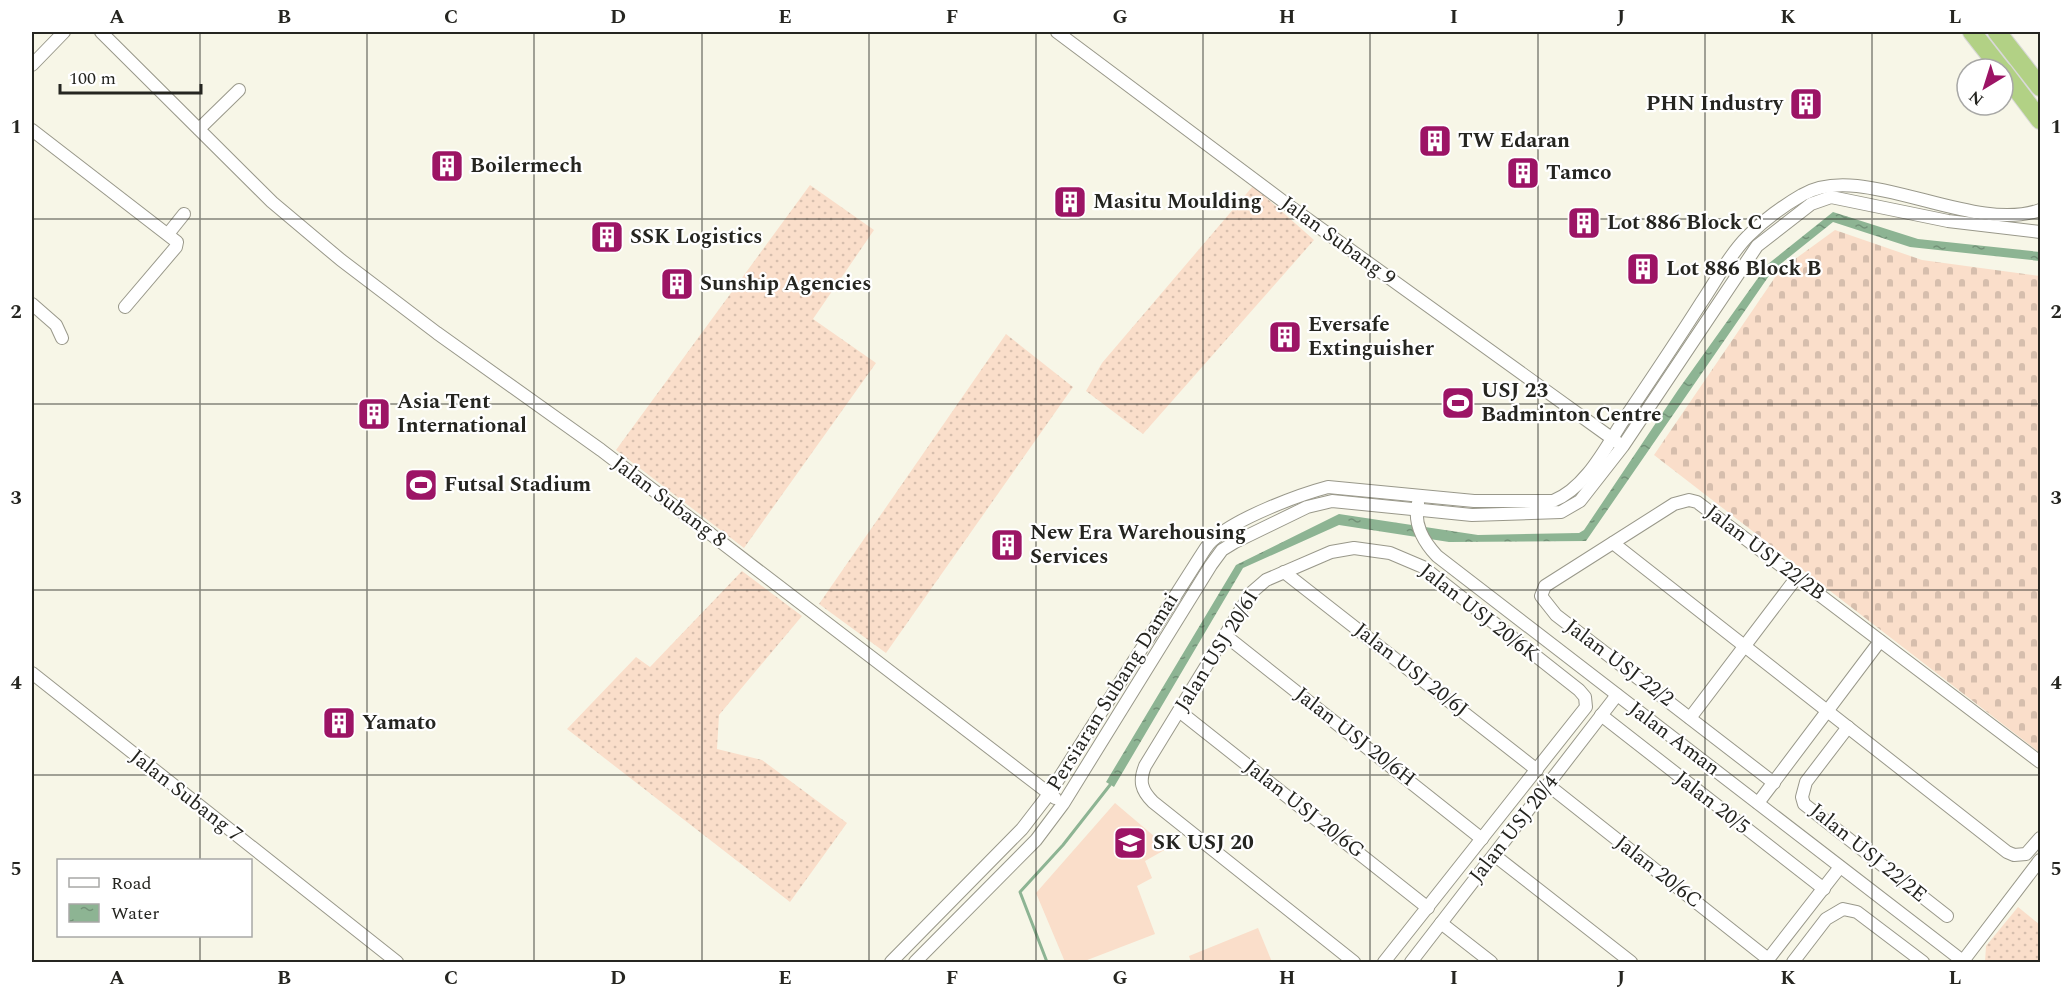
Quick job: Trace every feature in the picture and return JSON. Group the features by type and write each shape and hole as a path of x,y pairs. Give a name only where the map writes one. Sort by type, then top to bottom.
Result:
{"highway":[{"path":"1972,32 1992,57"},
{"path":"1997,32 2040,87"},
{"path":"2015,87 2040,120"}],"street":[{"path":"32,65 64,32"},
{"name":"Jalan Subang 8","path":"101,32 272,202 410,313 611,457 1063,804"},
{"name":"Jalan Subang 9","path":"1057,32 1297,211 1623,446"},
{"path":"1960,32 1986,49"},
{"path":"200,129 239,90"},
{"path":"32,130 172,238 176,247 125,307"},
{"name":"Persiaran Subang Damai","path":"891,963 1022,829 1049,794 1213,540 1228,529 1287,502 1328,488 1474,501 1553,501 1573,490 1612,439 1746,238 1803,194 1825,185 1848,184 1947,206 2002,214 2026,214 2040,210"},
{"name":"Persiaran Subang Damai","path":"915,963 1036,840 1063,804 1222,550 1307,507 1332,501 1416,512 1472,515 1561,512 1580,501 1623,446 1757,246 1811,204 1831,197 1948,221 2040,232"},
{"path":"172,238 184,214"},
{"path":"32,304 56,325 62,338"},
{"path":"1416,512 1419,496"},
{"name":"Jalan USJ 22/2B","path":"1613,543 1674,504 1689,500 1697,502 2040,762"},
{"name":"Jalan Aman","path":"1416,512 1420,531 1431,549 1963,962"},
{"path":"1613,543 2007,852 2014,855 2026,854 2040,838"},
{"name":"Jalan USJ 22/2","path":"1613,543 1545,586 1541,596 1556,615 1774,783"},
{"name":"Jalan USJ 20/6I","path":"1342,549 1266,580 1251,593 1145,765 1141,782 1147,796 1354,963"},
{"name":"Jalan USJ 20/6K","path":"1342,549 1374,549 1423,567 1579,690 1585,697 1586,707 1537,770"},
{"name":"Jalan USJ 20/6J","path":"1284,572 1537,770"},
{"path":"1690,718 1797,577"},
{"name":"Jalan USJ 20/6H","path":"1226,636 1482,839"},
{"path":"1758,803 1880,641"},
{"name":"Jalan Subang 7","path":"32,673 397,963"},
{"name":"Jalan USJ 20/4","path":"1411,963 1617,695"},
{"name":"Jalan USJ 20/6G","path":"1179,711 1428,908"},
{"name":"Jalan 20/5","path":"1602,716 1824,889"},
{"name":"Jalan USJ 22/2E","path":"1848,727 1806,782 1802,797 1804,804 1947,916"},
{"path":"1384,963 1537,770"},
{"name":"Jalan 20/6C","path":"1548,785 1767,961"},
{"path":"1494,855 1631,963"},
{"path":"1963,962 2040,861"},
{"path":"1767,961 1840,867"},
{"path":"1793,963 1831,914 1843,909 1857,912 1923,963"},
{"path":"1441,923 1491,963"}],"green space":[{"path":"810,185 874,230 813,319 876,363 744,548 616,450"},
{"path":"1253,186 1314,240 1143,434 1086,391 1102,363"},
{"path":"1835,230 1922,260 2040,276 2040,753 1654,455 1780,270"},
{"path":"1006,334 1073,387 886,653 819,604"},
{"path":"742,571 802,616 719,715 717,749 762,760 847,823 790,902 567,729 636,657 650,667"},
{"path":"1115,803 1168,848 1145,861 1152,878 1137,886 1155,934 1082,962 1065,962 1036,893"},
{"path":"2018,907 2040,925 2040,962 1985,962 1986,946"},
{"path":"1258,928 1272,962 1191,962 1189,956"}],"water":[{"path":"1833,212 1918,239 2040,252 2040,261 1910,247 1833,222 1773,270 1586,541 1449,542 1339,525 1243,568 1114,787 1106,782 1236,565 1339,514 1478,535 1579,533 1584,530 1678,390 1768,264"}],"waterway":[{"path":"1047,962 1020,892 1063,845 1110,785"}],"place":[{"name":"PHN Industry","path":"1806,104"},
{"name":"TW Edaran","path":"1435,141"},
{"name":"Boilermech","path":"447,166"},
{"name":"Tamco","path":"1523,173"},
{"name":"Masitu Moulding","path":"1070,202"},
{"name":"Lot 886 Block C","path":"1584,223"},
{"name":"SSK Logistics","path":"607,237"},
{"name":"Lot 886 Block B","path":"1643,269"},
{"name":"Sunship Agencies","path":"677,284"},
{"name":"Eversafe Extinguisher","path":"1285,337"},
{"name":"USJ 23 Badminton Centre","path":"1458,403"},
{"name":"Asia Tent International","path":"374,414"},
{"name":"Futsal Stadium","path":"421,485"},
{"name":"New Era Warehousing Services","path":"1007,545"},
{"name":"Yamato","path":"339,723"},
{"name":"SK USJ 20","path":"1130,843"}]}
